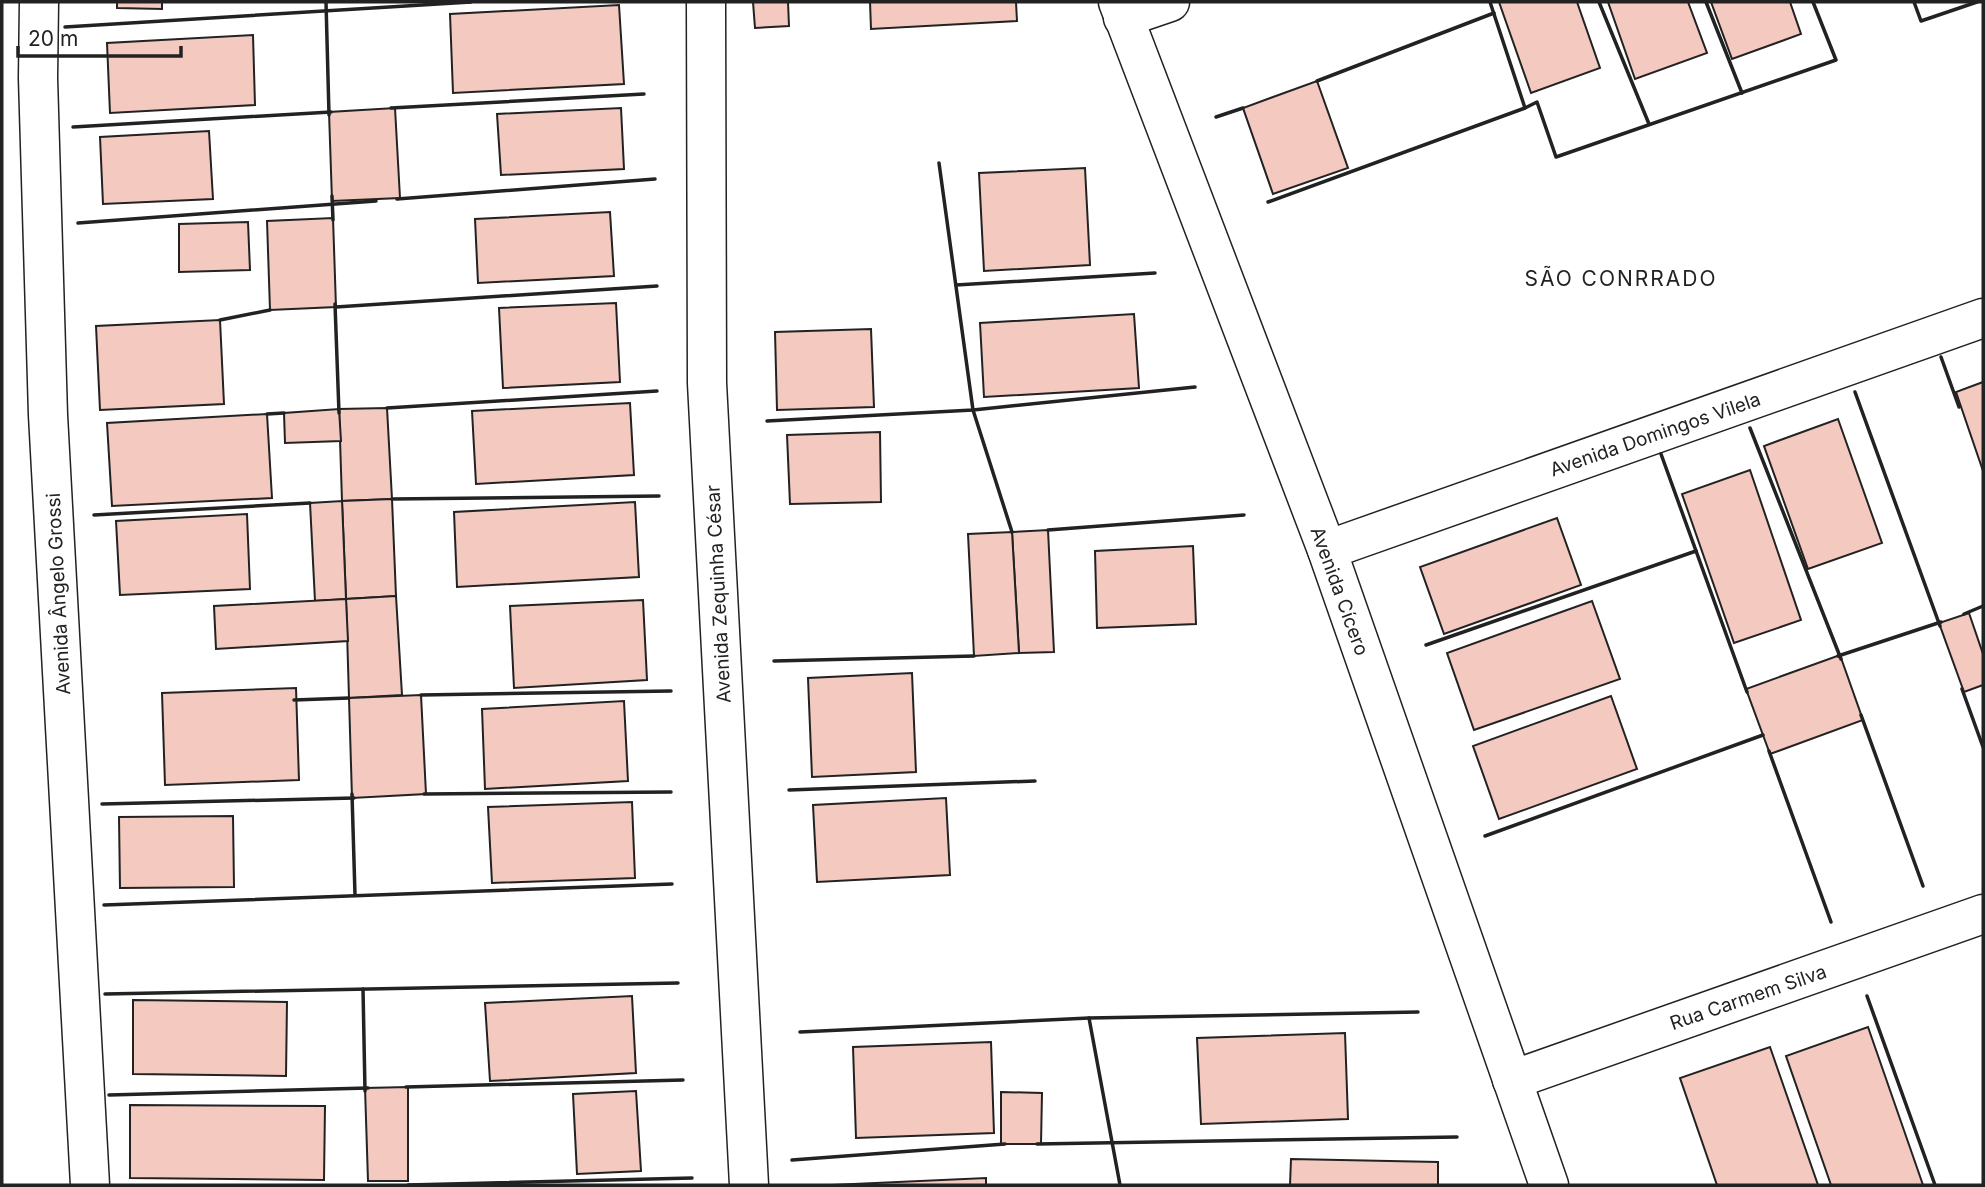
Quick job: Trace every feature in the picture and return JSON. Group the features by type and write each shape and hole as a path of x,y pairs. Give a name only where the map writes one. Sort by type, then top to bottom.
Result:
{"street":[{"name":"Avenida Ângelo Grossi","path":"39,2 38,78 48,415 90,1185"},
{"name":"Avenida Zequinha César","path":"706,2 707,383 749,1185"},
{"path":"1120,10 1170,2"},
{"name":"Avenida Cícero","path":"1120,10 1326,550 1549,1185"},
{"name":"Avenida Domingos Vilela","path":"1326,550 1983,318"},
{"name":"Rua Carmem Silva","path":"1512,1080 1983,915"}],"building":[{"path":"117,2 162,2 162,9 117,8"},
{"path":"753,2 788,2 789,26 755,28"},
{"path":"870,2 1016,2 1017,21 871,29"},
{"path":"1499,2 1577,2 1600,68 1531,93"},
{"path":"1608,2 1688,2 1707,53 1635,79"},
{"path":"1711,2 1790,2 1801,34 1732,59"},
{"path":"619,5 624,84 453,93 450,14"},
{"path":"253,35 255,105 110,113 107,43"},
{"path":"1317,81 1348,168 1273,194 1243,108"},
{"path":"395,108 400,198 332,201 329,112"},
{"path":"621,108 624,169 501,175 497,114"},
{"path":"209,131 213,199 103,204 100,137"},
{"path":"1085,168 1090,265 984,271 979,173"},
{"path":"610,212 614,276 478,283 475,219"},
{"path":"333,218 336,307 270,310 267,221"},
{"path":"248,222 250,270 179,272 179,224"},
{"path":"616,303 620,382 503,388 499,308"},
{"path":"1134,314 1139,388 984,397 980,323"},
{"path":"220,320 224,404 100,410 96,326"},
{"path":"871,329 874,407 777,410 775,332"},
{"path":"1983,382 1983,471 1956,392"},
{"path":"630,403 634,475 476,484 472,411"},
{"path":"387,408 392,499 342,501 339,409"},
{"path":"339,409 341,441 285,443 284,413"},
{"path":"267,414 272,498 112,506 107,423"},
{"path":"1838,419 1882,543 1808,569 1764,446"},
{"path":"880,432 881,502 790,504 787,435"},
{"path":"1750,470 1801,620 1734,643 1682,494"},
{"path":"392,499 396,596 346,599 342,501"},
{"path":"342,501 346,599 315,601 310,503"},
{"path":"635,502 639,577 457,587 454,512"},
{"path":"247,514 250,589 120,595 116,521"},
{"path":"1557,518 1581,585 1444,634 1420,567"},
{"path":"1048,530 1054,652 1019,653 1012,532"},
{"path":"1012,532 1019,653 974,656 968,534"},
{"path":"1193,546 1196,624 1097,628 1095,551"},
{"path":"396,596 402,695 349,698 346,599"},
{"path":"346,599 348,641 216,649 214,606"},
{"path":"643,600 647,680 514,688 510,606"},
{"path":"1592,601 1620,679 1474,730 1447,653"},
{"path":"1969,613 1983,654 1983,685 1964,692 1939,623"},
{"path":"1840,655 1863,720 1770,754 1746,689"},
{"path":"912,673 916,772 812,777 808,678"},
{"path":"296,688 299,780 165,785 162,693"},
{"path":"421,695 426,794 352,798 349,698"},
{"path":"1611,696 1637,769 1499,819 1473,746"},
{"path":"624,701 628,781 485,789 482,709"},
{"path":"946,798 950,875 817,882 813,805"},
{"path":"632,802 635,878 492,883 488,807"},
{"path":"233,816 234,887 120,888 119,817"},
{"path":"632,996 636,1073 490,1081 485,1003"},
{"path":"133,1000 287,1002 286,1076 133,1074"},
{"path":"1868,1027 1923,1185 1831,1185 1786,1056"},
{"path":"1345,1033 1348,1119 1201,1124 1197,1038"},
{"path":"991,1042 994,1133 856,1138 853,1047"},
{"path":"1770,1047 1818,1185 1717,1185 1680,1078"},
{"path":"408,1087 408,1181 368,1181 365,1088"},
{"path":"636,1091 641,1171 577,1174 573,1094"},
{"path":"1001,1092 1042,1093 1041,1144 1001,1144"},
{"path":"130,1105 325,1106 324,1180 130,1178"},
{"path":"1291,1159 1438,1162 1438,1185 1290,1185"},
{"path":"986,1178 986,1185 831,1185"}],"wall":[{"path":"326,2 329,115"},
{"path":"65,27 471,2"},
{"path":"1490,2 1525,108 1537,102 1556,157 1836,60 1813,2"},
{"path":"1599,2 1649,124"},
{"path":"1706,2 1742,93"},
{"path":"1914,2 1921,21 1977,2"},
{"path":"1317,81 1494,13"},
{"path":"391,108 644,94"},
{"path":"1216,117 1243,108"},
{"path":"1268,202 1525,108"},
{"path":"73,127 331,112"},
{"path":"939,163 973,410 1012,532"},
{"path":"397,199 655,179"},
{"path":"332,196 333,220"},
{"path":"78,223 376,201"},
{"path":"956,285 1155,273"},
{"path":"336,307 657,286"},
{"path":"335,304 339,413"},
{"path":"220,320 270,310"},
{"path":"1941,357 1959,407"},
{"path":"767,421 973,410 1195,387"},
{"path":"387,408 657,391"},
{"path":"1855,392 1940,626"},
{"path":"267,414 284,413"},
{"path":"1750,428 1841,659"},
{"path":"1661,454 1747,692"},
{"path":"392,499 659,496"},
{"path":"94,515 310,503"},
{"path":"1048,530 1244,515"},
{"path":"1426,645 1696,551"},
{"path":"1964,614 1983,606"},
{"path":"1838,656 1941,622"},
{"path":"774,661 974,656"},
{"path":"1962,689 1983,747"},
{"path":"421,695 671,691"},
{"path":"294,700 349,698"},
{"path":"1861,715 1923,886"},
{"path":"1485,836 1763,735"},
{"path":"1769,751 1831,922"},
{"path":"789,790 1035,781"},
{"path":"424,794 671,792"},
{"path":"352,794 355,895"},
{"path":"102,804 354,798"},
{"path":"104,905 672,884"},
{"path":"105,994 678,983"},
{"path":"363,989 365,1091"},
{"path":"1867,996 1935,1185"},
{"path":"800,1032 1089,1018 1418,1012"},
{"path":"1089,1018 1120,1185"},
{"path":"406,1087 683,1080"},
{"path":"109,1095 368,1088"},
{"path":"1037,1144 1457,1137"},
{"path":"792,1160 1005,1144"},
{"path":"408,1185 692,1178"}],"district":[{"name":"SÃO CONRRADO","path":"1621,279"}]}
